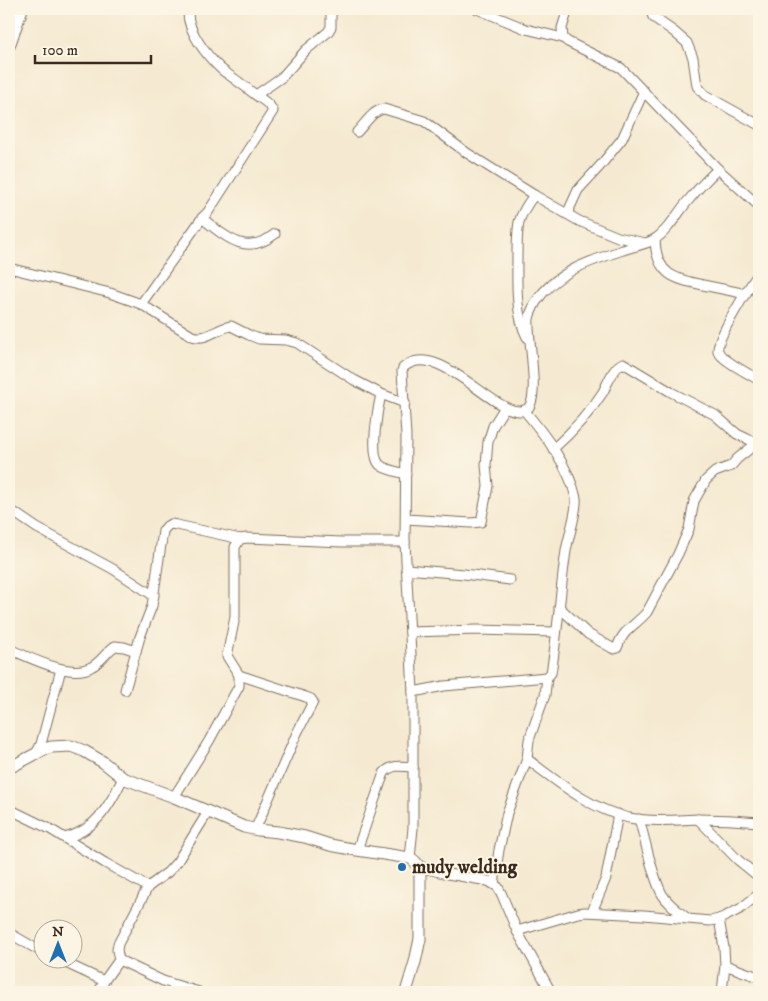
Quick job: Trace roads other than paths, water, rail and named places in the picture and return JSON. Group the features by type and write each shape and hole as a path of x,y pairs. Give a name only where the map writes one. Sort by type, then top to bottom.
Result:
{"street":[{"path":"9,46 22,9"},
{"path":"256,95 282,77 306,50 328,32 331,27 331,14 334,9"},
{"path":"477,9 526,29 563,38 621,68 718,169 759,206"},
{"path":"563,38 562,28 568,9"},
{"path":"650,9 653,17 687,43 693,58 696,83 699,90 759,126"},
{"path":"141,304 208,212 272,112 272,108 242,83 222,70 212,59 189,24 188,13"},
{"path":"567,214 578,190 622,139 644,91"},
{"path":"357,132 380,110 424,121 467,153 579,221 618,237 645,243"},
{"path":"406,992 420,939 420,871 414,862 412,692 405,542 406,436 403,368 412,361 430,361 447,369 505,406 517,410 528,408 531,405 534,392 529,327 531,313 538,299 557,279 587,262 655,239 669,226 698,189 718,169"},
{"path":"530,341 524,330 520,309 517,232 525,207 534,195"},
{"path":"202,218 231,239 246,245 262,242 275,234"},
{"path":"655,239 656,256 671,276 681,281 746,294"},
{"path":"9,268 110,293 141,304 197,338 208,336 231,326 259,339 293,340 354,380 405,404"},
{"path":"759,273 722,333 718,346 722,357 759,380"},
{"path":"553,449 581,422 602,393 618,366 624,363 662,387 715,415 737,434 753,443 753,446 736,459 731,466 715,472 706,480 694,500 689,529 678,554 646,612 640,620 627,629 619,640 617,648 614,649 588,634 559,607"},
{"path":"381,394 376,429 375,455 380,465 406,474"},
{"path":"406,519 481,522 488,486 486,465 488,442 493,426 505,406"},
{"path":"494,884 507,813 527,759 529,740 545,695 547,677 551,672 566,550 576,504 567,474 543,433 524,410"},
{"path":"9,509 37,528 113,570 154,596"},
{"path":"125,690 154,596 163,531 167,526 171,524 177,525 240,539 405,542"},
{"path":"174,797 209,741 239,686 239,675 227,656 235,617 235,547 240,539"},
{"path":"406,570 464,574 510,580"},
{"path":"410,632 477,630 556,632"},
{"path":"9,649 36,661 61,669 79,670 89,669 94,666 115,646 136,651"},
{"path":"36,754 61,669"},
{"path":"239,675 306,697 311,699 312,702 255,830"},
{"path":"412,692 444,686 547,677"},
{"path":"9,768 45,749 71,746 103,762 122,778 174,797 244,827 305,837 330,845 414,862 427,869 448,874 488,880 502,894 517,931 550,992"},
{"path":"527,759 585,800 618,814 639,819 759,822"},
{"path":"358,850 384,773 388,768 394,766 413,767"},
{"path":"65,838 83,831 94,824 116,794 122,778"},
{"path":"9,809 50,829 104,863 148,887"},
{"path":"99,992 104,980 119,960 118,944 148,887 168,872 177,862 208,812"},
{"path":"592,912 606,878 618,814"},
{"path":"639,819 663,894 670,904 687,918"},
{"path":"698,819 738,860 759,876"},
{"path":"517,931 578,913 592,912 700,920 719,919 740,909 759,894"},
{"path":"719,919 725,965 722,992"},
{"path":"9,933 32,946"},
{"path":"119,960 163,981 199,992"},
{"path":"725,965 759,977"},
{"path":"77,968 104,980"}],"place":[{"name":"mudy welding","path":"402,867"}]}
